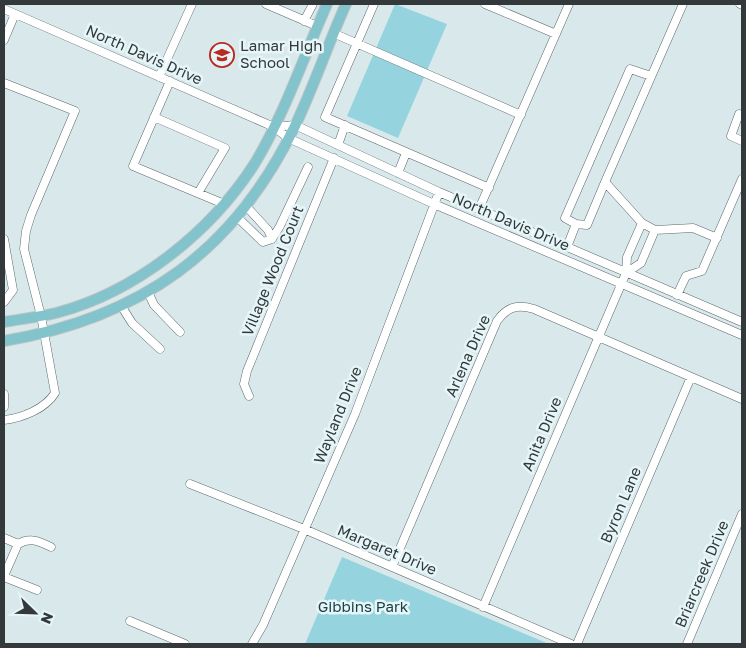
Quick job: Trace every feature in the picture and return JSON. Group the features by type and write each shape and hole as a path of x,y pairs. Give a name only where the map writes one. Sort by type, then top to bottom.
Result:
{"main road":[{"path":"4,322 41,316 75,307 127,283 165,258 197,233 224,204 255,162 274,127 327,4"},
{"path":"4,341 45,334 122,307 188,265 218,238 269,171 288,138 346,4"}],"street":[{"path":"160,77 192,4"},
{"path":"266,4 317,26"},
{"path":"304,21 312,4"},
{"path":"374,4 325,117 489,188"},
{"path":"485,4 556,34"},
{"path":"479,209 569,4"},
{"path":"651,76 630,69 565,218 576,224 587,225 683,4"},
{"name":"North Davis Drive","path":"4,9 274,127 288,138 434,204 742,335"},
{"path":"4,40 15,14"},
{"path":"333,34 521,114"},
{"path":"170,81 133,166 224,204"},
{"path":"4,82 75,111 26,230 24,249 45,334 55,393 49,402 39,408 21,416 4,419"},
{"path":"742,115 739,114 730,136 742,141"},
{"path":"154,117 226,148 198,193"},
{"name":"North Davis Drive","path":"274,127 295,125 439,192 742,322"},
{"path":"338,145 345,125"},
{"path":"398,173 406,153"},
{"name":"Village Wood Court","path":"249,396 244,384 247,371 334,158"},
{"path":"236,216 263,242 272,239 308,167"},
{"path":"677,295 686,276 702,271 742,179"},
{"path":"605,182 642,224 655,230 693,228 717,238"},
{"name":"Wayland Drive","path":"252,644 263,625 355,414 439,192"},
{"path":"245,205 268,230 272,239"},
{"path":"567,247 576,224"},
{"path":"626,273 627,257 642,224"},
{"path":"626,273 641,263 655,230"},
{"path":"4,239 13,290 4,302"},
{"name":"Anita Drive","path":"483,606 626,273"},
{"path":"148,292 154,305 180,332"},
{"name":"Arlena Drive","path":"392,567 497,321 504,311 515,306 525,306 742,399"},
{"path":"122,307 132,324 160,349"},
{"name":"Byron Lane","path":"577,644 691,377"},
{"path":"4,394 4,407"},
{"name":"Margaret Drive","path":"190,484 304,529 572,644"},
{"name":"Briarcreek Drive","path":"687,644 742,514"},
{"path":"4,538 18,544"},
{"path":"36,590 4,576 18,544 26,540 34,540 51,546"},
{"path":"130,620 185,644"}],"green space":[{"path":"395,4 447,24 398,138 347,116"},
{"name":"Gibbins Park","path":"342,557 549,644 305,644"}],"place":[{"name":"Lamar High School","path":"222,55"}]}
